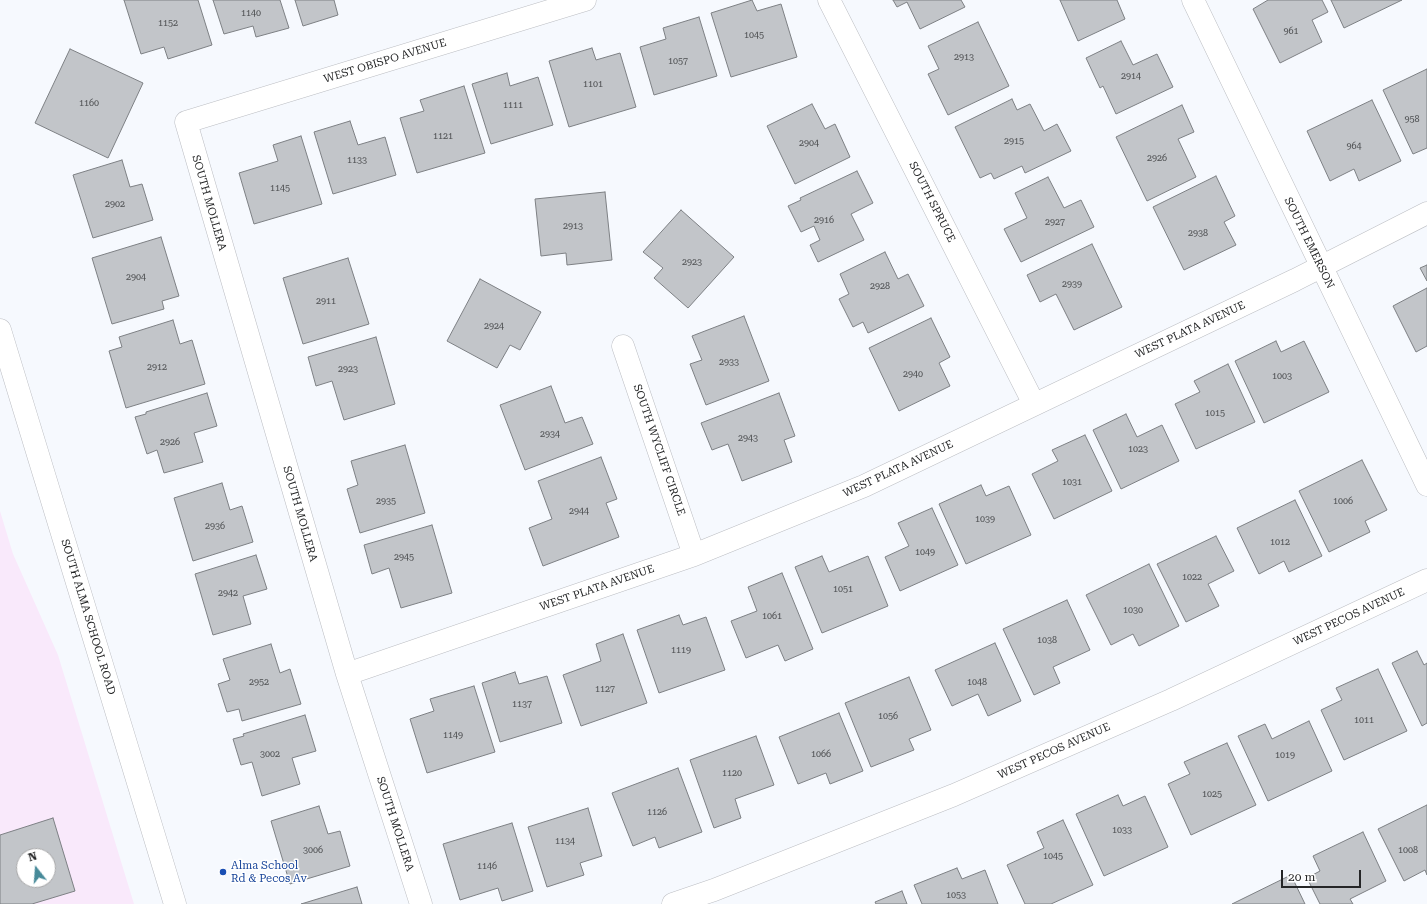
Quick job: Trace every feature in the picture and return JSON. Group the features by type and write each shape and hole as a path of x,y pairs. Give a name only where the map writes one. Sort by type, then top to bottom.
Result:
{"street":[{"name":"WEST OBISPO AVENUE","path":"186,122 585,0"},
{"name":"SOUTH SPRUCE","path":"829,0 1034,404"},
{"name":"SOUTH EMERSON","path":"1193,0 1427,485"},
{"name":"SOUTH MOLLERA","path":"186,122 347,674 420,904"},
{"name":"WEST PLATA AVENUE","path":"347,674 694,555 864,486 1427,214"},
{"name":"SOUTH ALMA SCHOOL ROAD","path":"0,330 176,904"},
{"name":"SOUTH WYCLIFF CIRCLE","path":"623,346 694,555"},
{"name":"WEST PECOS AVENUE","path":"673,904 714,890 954,795 1171,700 1427,580"}],"shaded area":[{"path":"0,511 13,554 58,655 134,904 0,904"}],"building":[{"path":"124,0 198,0 212,45 168,59 164,47 141,54"},
{"path":"213,0 280,0 289,28 256,37 253,26 224,34"},
{"path":"295,0 334,0 338,15 303,26"},
{"path":"752,0 757,11 781,4 797,57 731,77 711,13"},
{"path":"893,0 961,0 965,7 920,29 907,2 897,7"},
{"path":"1060,0 1117,0 1125,19 1078,41"},
{"path":"1268,0 1322,0 1328,12 1312,20 1322,42 1280,63 1253,9"},
{"path":"1331,0 1402,0 1344,28"},
{"path":"699,17 717,76 654,95 640,47 666,39 663,28"},
{"path":"978,22 1009,86 948,115 928,74 939,69 928,46"},
{"path":"1121,41 1133,65 1157,54 1173,87 1116,114 1103,86 1100,88 1086,58"},
{"path":"592,48 596,60 620,53 636,107 569,127 549,61"},
{"path":"70,49 143,83 108,158 35,123"},
{"path":"1427,69 1427,148 1413,154 1383,90"},
{"path":"507,73 510,86 538,77 553,125 491,144 472,84"},
{"path":"464,86 485,153 417,173 400,118 424,111 420,100"},
{"path":"1012,99 1017,110 1030,104 1044,131 1057,124 1071,151 1025,173 1022,166 994,179 991,173 980,178 955,127"},
{"path":"1372,100 1401,161 1359,181 1354,169 1330,181 1307,131"},
{"path":"812,104 825,129 835,124 850,157 795,184 767,126"},
{"path":"1182,105 1194,132 1178,139 1196,177 1147,201 1116,137"},
{"path":"350,121 358,145 385,137 396,175 333,194 314,132"},
{"path":"301,136 322,204 254,224 239,173 278,161 273,145"},
{"path":"122,160 130,187 142,184 153,220 93,238 73,175"},
{"path":"857,171 873,203 851,214 864,240 818,262 810,245 820,240 814,226 801,232 788,206 801,200 800,198"},
{"path":"1216,176 1235,216 1224,222 1236,245 1184,270 1153,207"},
{"path":"1048,177 1064,208 1081,200 1094,227 1021,262 1004,229 1027,218 1015,193"},
{"path":"605,192 612,260 567,265 566,253 541,256 535,199"},
{"path":"681,210 734,257 688,308 654,278 663,268 643,252"},
{"path":"161,237 179,296 162,301 164,309 112,324 92,258"},
{"path":"1092,244 1122,307 1074,330 1056,294 1040,302 1027,275"},
{"path":"885,252 898,279 908,274 924,306 868,333 863,322 853,327 839,299 849,294 840,274"},
{"path":"348,258 369,324 303,344 283,278"},
{"path":"1427,265 1427,281 1420,268"},
{"path":"480,279 541,312 520,350 510,345 497,368 447,341"},
{"path":"1427,288 1427,346 1416,352 1393,306"},
{"path":"744,316 769,381 706,405 690,364 702,360 692,336"},
{"path":"931,318 950,357 939,363 950,386 899,411 869,348"},
{"path":"173,320 180,344 192,340 205,384 126,408 109,351 122,347 119,337"},
{"path":"376,337 395,404 344,420 332,381 316,386 308,357"},
{"path":"1276,341 1281,352 1304,341 1329,392 1264,423 1235,361"},
{"path":"1228,364 1255,422 1196,449 1175,404 1200,392 1194,381"},
{"path":"551,386 565,423 582,417 593,444 525,470 500,405"},
{"path":"207,393 217,426 194,433 203,462 164,473 157,450 147,454 135,417 146,414 146,412"},
{"path":"779,393 795,436 784,440 792,462 742,481 728,444 712,450 701,423"},
{"path":"1126,414 1137,437 1162,425 1179,461 1121,489 1093,430"},
{"path":"1085,435 1112,491 1054,519 1032,474 1058,461 1052,450"},
{"path":"405,445 425,513 360,533 347,489 358,485 351,461"},
{"path":"601,457 617,499 606,503 619,537 543,566 529,528 552,519 538,481"},
{"path":"1362,460 1387,510 1365,521 1370,532 1329,552 1299,491"},
{"path":"222,483 230,510 242,506 253,542 193,561 174,498"},
{"path":"981,485 986,496 1009,486 1031,535 966,564 939,504"},
{"path":"1295,500 1322,556 1289,572 1284,561 1259,574 1237,528"},
{"path":"932,508 958,565 900,591 885,557 909,546 898,523"},
{"path":"432,525 452,593 401,608 389,568 372,574 364,545"},
{"path":"1216,536 1234,571 1208,584 1219,606 1186,622 1157,564"},
{"path":"256,555 267,589 243,596 251,624 213,635 195,574"},
{"path":"822,556 829,572 868,556 888,606 822,633 795,567"},
{"path":"1149,564 1179,626 1139,646 1133,634 1111,645 1086,595"},
{"path":"782,573 813,649 785,661 778,645 746,658 731,621 757,611 748,587"},
{"path":"1067,600 1090,650 1053,667 1060,683 1034,695 1003,629"},
{"path":"679,615 683,625 706,617 725,670 659,693 637,630"},
{"path":"623,634 647,703 581,726 563,675 601,661 596,644"},
{"path":"995,643 1021,701 988,716 978,694 952,706 935,670"},
{"path":"271,644 280,673 290,669 301,704 242,721 239,709 227,712 218,684 230,680 223,659"},
{"path":"1417,651 1424,665 1427,663 1427,723 1422,726 1392,663"},
{"path":"1378,669 1407,731 1344,760 1321,710 1342,700 1336,688"},
{"path":"515,672 519,684 547,676 562,723 500,742 482,683"},
{"path":"909,677 931,730 909,739 914,750 871,767 845,703"},
{"path":"474,686 495,752 427,773 410,719 434,711 430,699"},
{"path":"839,713 863,771 830,784 826,773 798,784 779,737"},
{"path":"305,715 316,751 292,758 300,784 262,796 252,762 241,765 233,739 244,736 243,734"},
{"path":"1309,721 1332,771 1268,801 1238,736 1265,724 1272,739"},
{"path":"756,736 774,785 735,799 741,818 714,828 690,760"},
{"path":"1227,743 1256,805 1191,835 1168,784 1190,774 1184,762"},
{"path":"678,768 702,832 659,848 655,837 633,846 612,793"},
{"path":"1118,795 1123,806 1145,796 1168,847 1104,876 1076,814"},
{"path":"1427,805 1427,875 1425,870 1404,881 1378,829"},
{"path":"319,806 328,834 340,831 350,866 290,884 271,821"},
{"path":"588,808 602,856 580,863 584,875 547,887 528,827"},
{"path":"53,818 75,891 32,904 0,904 0,835"},
{"path":"1063,820 1093,885 1051,904 1025,904 1007,865 1044,848 1037,832"},
{"path":"512,823 533,891 502,901 498,888 460,900 443,844"},
{"path":"1363,832 1386,881 1350,899 1353,904 1320,904 1307,878 1320,871 1313,856"},
{"path":"957,868 962,879 985,870 998,904 922,904 914,885"},
{"path":"1291,875 1305,904 1232,904"},
{"path":"357,887 362,904 301,904"},
{"path":"902,891 907,904 876,904 875,902"}],"place":[{"name":"Alma School Rd & Pecos Av","path":"223,872"}]}
